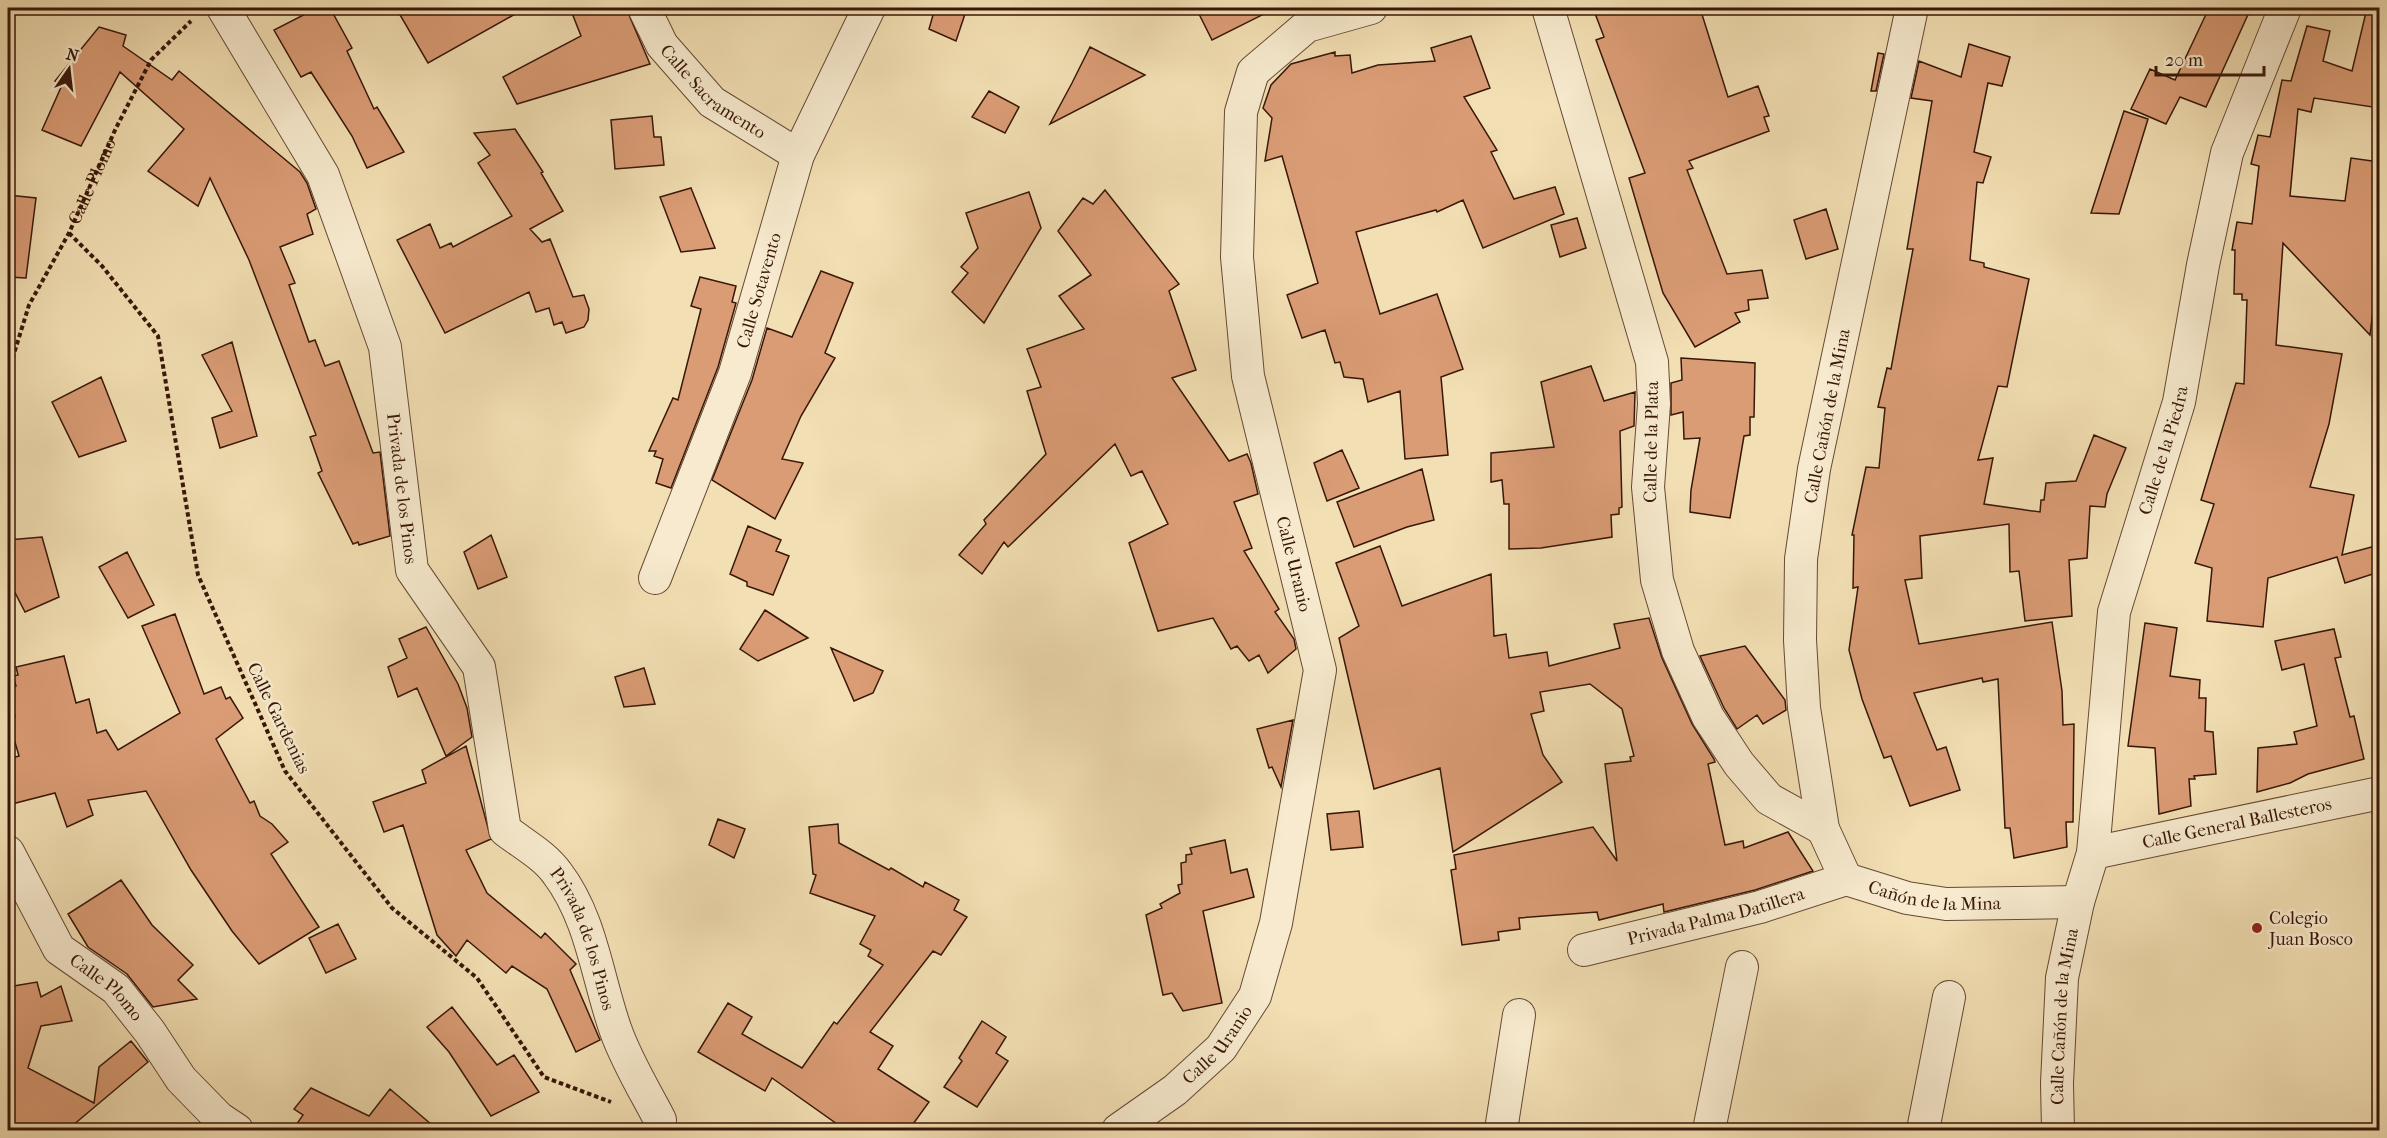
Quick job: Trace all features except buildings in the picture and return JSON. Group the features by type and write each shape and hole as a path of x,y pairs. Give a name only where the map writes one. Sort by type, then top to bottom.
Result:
{"street":[{"path":"644,8 662,45"},
{"name":"Calle Sacramento","path":"667,8 662,45 712,102 798,155"},
{"name":"Calle Sotavento","path":"655,578 735,374 798,155 869,8"},
{"name":"Calle Uranio","path":"1118,1131 1175,1090 1221,1048 1255,996 1276,923 1320,670 1248,376 1237,257 1241,112 1253,72 1308,26 1371,8"},
{"name":"Calle de la Plata","path":"1548,8 1652,362 1654,404 1648,487 1657,580 1678,651 1708,717 1739,764 1769,799 1823,829"},
{"name":"Calle Cañón de la Mina","path":"1823,829 1804,708 1800,640 1801,559 1814,469 1912,8"},
{"name":"Calle de la Piedra","path":"2078,902 2093,853 2114,612 2179,402 2203,265 2227,153 2286,8"},
{"name":"Privada de los Pinos","path":"210,11 323,175 385,347 412,570 479,667 505,830 539,854 567,887 602,975 623,1048 660,1120"},
{"name":"Calle General Ballesteros","path":"2093,853 2379,793"},
{"name":"Cañón de la Mina","path":"1823,829 1846,879 1907,898 1946,904 2078,902"},
{"name":"Calle Plomo","path":"8,852 58,949 116,989 150,1032 181,1078 219,1118 237,1131"},
{"name":"Privada Palma Datillera","path":"1584,950 1760,907 1846,879"},
{"name":"Calle Cañón de la Mina","path":"2058,1131 2057,1083 2062,978 2078,902"},
{"path":"1709,1131 1742,967"},
{"path":"1923,1131 1949,997"},
{"path":"1501,1131 1519,1015"}],"path":[{"name":"Calle Plomo","path":"8,373 29,306 69,233 116,128 150,60 210,11"},
{"name":"Calle Gardenias","path":"69,233 102,266 158,336 198,574 285,771 392,908 477,978 544,1077 660,1120"}],"place":[{"name":"Colegio Juan Bosco","path":"2257,928"}]}
